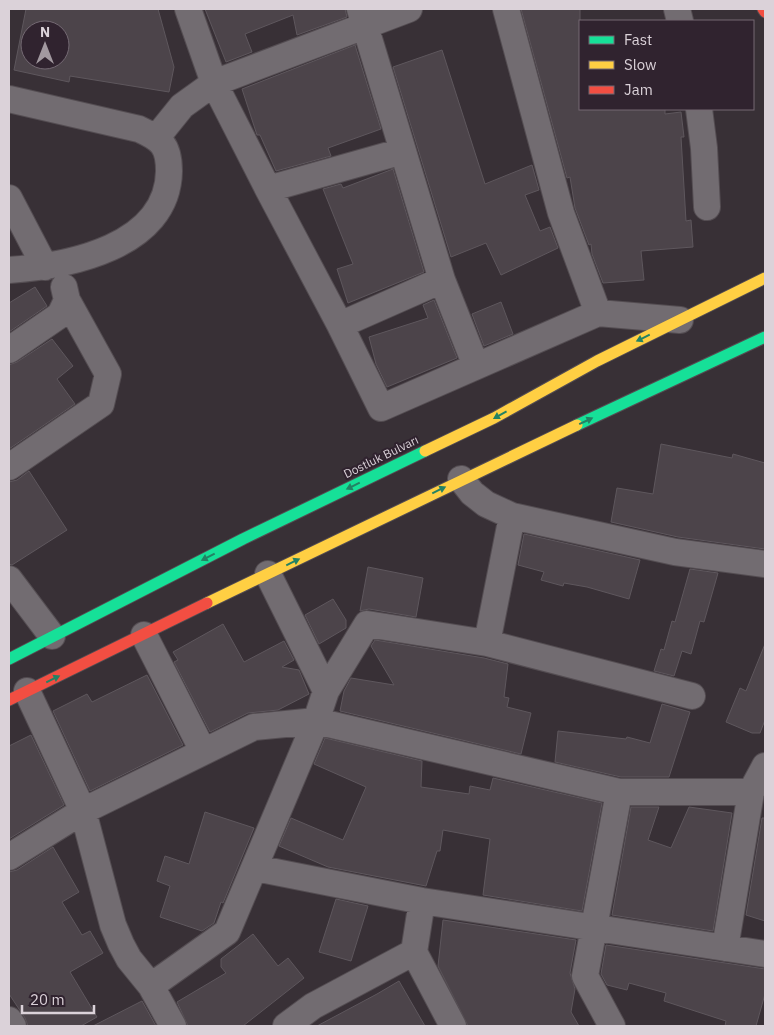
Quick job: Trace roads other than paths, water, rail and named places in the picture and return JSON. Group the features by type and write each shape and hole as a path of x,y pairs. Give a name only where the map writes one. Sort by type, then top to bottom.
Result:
{"main road":[{"path":"708,306 743,276"},
{"name":"Dostluk Bulvarı","path":"9,659 252,535 494,418 597,362 765,278"},
{"path":"18,696 461,479 765,337"}],"street":[{"path":"188,9 214,83 381,408 598,313 680,320"},
{"path":"157,137 182,106 214,83 362,17 409,9"},
{"path":"506,9 561,213 598,313"},
{"path":"362,17 442,280 476,366"},
{"path":"9,99 139,129 157,137 169,153 168,178 162,197 150,221 122,243 52,266 9,270"},
{"path":"699,110 704,148 707,207"},
{"path":"268,189 403,151"},
{"path":"9,198 52,266 67,300 108,374 101,404 9,467"},
{"path":"340,325 442,280"},
{"path":"9,350 60,315 67,300"},
{"path":"461,479 486,504 512,516 675,552 765,564"},
{"path":"487,643 512,516"},
{"path":"268,574 326,692"},
{"path":"9,579 52,636"},
{"path":"151,986 227,932 316,721 326,692 367,624 487,643 692,696"},
{"path":"144,634 203,751"},
{"path":"18,696 83,811 113,925 129,959 151,986 173,1026"},
{"path":"9,857 83,811 254,727 316,721 619,792 751,792"},
{"path":"725,948 751,792 765,766"},
{"path":"612,1026 585,976 619,792"},
{"path":"255,868 422,901 594,926 765,954"},
{"path":"422,901 414,952 453,1026"},
{"path":"286,1026 318,1016 414,952"},
{"path":"9,1020 13,1026"}]}
